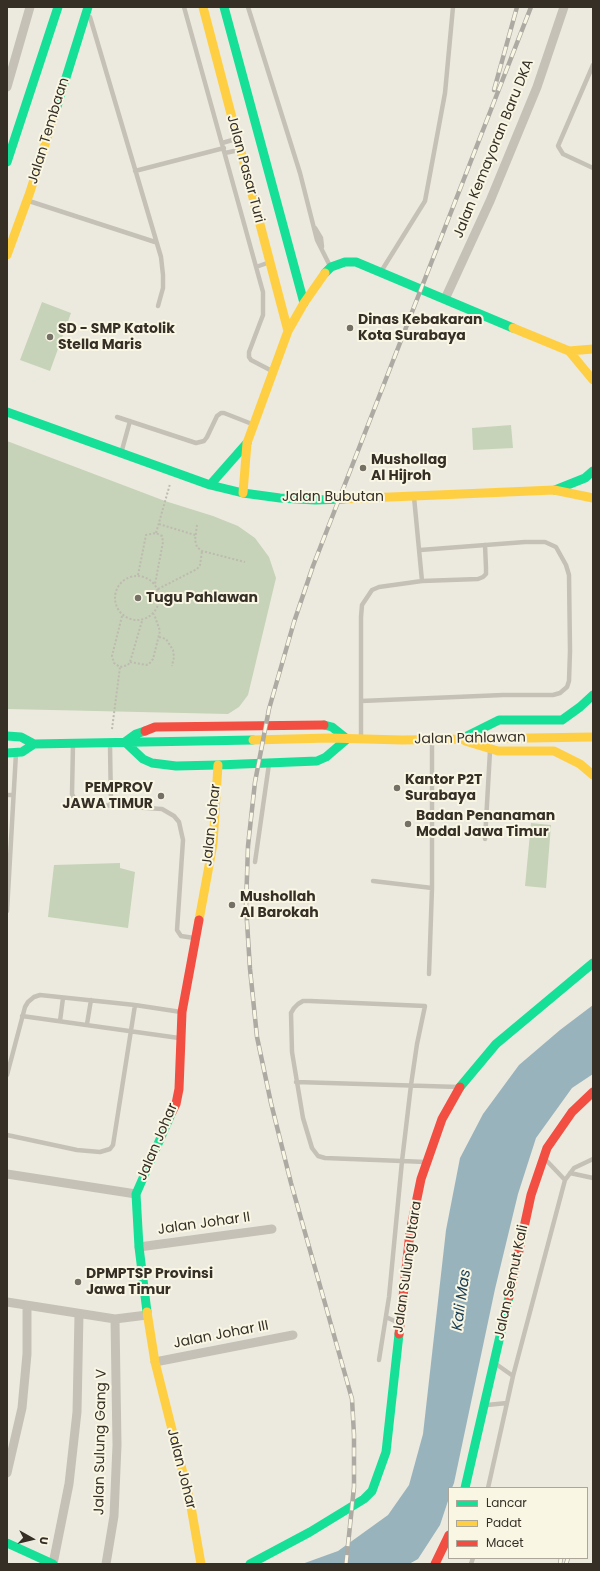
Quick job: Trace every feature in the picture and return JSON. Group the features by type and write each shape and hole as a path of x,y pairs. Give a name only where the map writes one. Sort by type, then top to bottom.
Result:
{"street":[{"path":"7,87 30,7"},
{"name":"Jalan Tembaan","path":"7,162 9,151 58,7"},
{"name":"Jalan Pasar Turi","path":"203,7 288,331"},
{"name":"Jalan Pasar Turi","path":"224,7 304,303"},
{"name":"Jalan Kemayoran Baru DKA","path":"445,299 490,201 537,87 564,7"},
{"name":"Jalan Tembaan","path":"7,255 27,201 87,8"},
{"path":"231,117 236,113 229,86 233,80 239,78 244,82"},
{"path":"243,493 247,443 288,331 304,303 331,267 345,262 352,262 381,272 569,351 593,349"},
{"path":"569,351 593,380"},
{"name":"Jalan Bubutan","path":"7,412 174,472 243,493 315,500 554,490"},
{"path":"210,484 247,443"},
{"path":"554,490 579,480 593,471"},
{"path":"554,490 593,498"},
{"path":"459,740 499,720 562,720 593,695"},
{"name":"Jalan Pahlawan","path":"125,742 136,734 155,727 324,726 332,728 347,739"},
{"name":"Jalan Pahlawan","path":"7,736 21,737 34,744 329,738 361,740 459,740 593,737"},
{"path":"125,742 143,760 152,763 176,766 317,760 326,757 347,739"},
{"path":"459,740 498,751 554,751 580,764 593,775"},
{"path":"12,753 22,752 34,744"},
{"name":"Jalan Johar","path":"201,1564 190,1501 155,1362 147,1315 139,1247 136,1194 176,1104 179,1089 182,1012 212,844 218,765"},
{"name":"Jalan Sulung Utara","path":"250,1564 310,1532 364,1499 372,1491 382,1469 390,1426 399,1324 410,1232 426,1162 442,1119 460,1087 496,1044 593,963"},
{"name":"Jalan Semut Kali","path":"465,1487 495,1362 531,1195 547,1148 572,1112 593,1092"},
{"path":"7,1174 136,1194"},
{"name":"Jalan Johar II","path":"139,1247 272,1229"},
{"path":"7,1302 115,1319 147,1315"},
{"path":"7,1474 22,1408 27,1354 27,1306"},
{"path":"7,1543 53,1564 69,1484 77,1412 80,1314"},
{"name":"Jalan Sulung Gang V","path":"106,1564 114,1516 118,1445 115,1319"},
{"name":"Jalan Johar III","path":"155,1362 293,1335"},
{"path":"435,1564 448,1537"}],"lane":[{"path":"184,7 204,85 224,148 263,292 264,315 249,352 249,356 251,360 273,371"},
{"path":"248,7 300,173 317,240 331,267"},
{"path":"381,272 425,201 445,93 453,7"},
{"path":"87,8 155,242 161,257 163,288 158,306"},
{"path":"593,66 558,146 563,154 593,168"},
{"path":"224,148 237,138"},
{"path":"135,171 224,148 240,149"},
{"path":"27,201 155,242"},
{"path":"256,267 270,262"},
{"path":"117,417 196,443 204,442 217,416 221,413 254,425"},
{"path":"121,452 130,421"},
{"path":"414,496 422,581"},
{"path":"361,701 503,695 553,695 560,693 567,687 569,681 570,651 569,575 556,547 544,542 526,542 420,550"},
{"path":"361,740 362,605 372,590 379,587 422,581 478,579 483,577 486,574 485,545"},
{"path":"429,974 432,888 432,740"},
{"path":"73,743 73,799 78,803 162,809 174,816 179,822 183,840 177,930 181,936 195,939"},
{"path":"110,743 110,806"},
{"path":"486,839 490,749"},
{"path":"7,911 13,795 12,753"},
{"path":"255,862 269,762"},
{"path":"7,795 13,795"},
{"path":"373,881 432,888"},
{"path":"7,1075 22,1016 28,1002 40,995 135,1005 182,1012"},
{"path":"60,1021 63,998"},
{"path":"87,1024 91,1000"},
{"path":"379,1360 389,1297 402,1161 411,1085 417,1044 425,1006 310,1001 302,1001 298,1004 291,1014 292,1052 303,1118 312,1148 318,1156 325,1158 402,1161 426,1162"},
{"path":"7,1135 77,1150 100,1152 110,1148 113,1145 135,1005"},
{"path":"22,1016 181,1038"},
{"path":"296,1082 460,1087"},
{"path":"544,1158 564,1180"},
{"path":"488,1487 513,1376 564,1180 574,1168 593,1159"},
{"path":"570,1173 593,1178"},
{"path":"389,1297 402,1299"},
{"path":"386,1318 399,1324"},
{"path":"495,1362 513,1376"},
{"path":"484,1405 507,1403"}],"path":[{"path":"156,533 174,472"},
{"path":"159,524 195,535"},
{"path":"196,525 195,540 197,547 202,551 244,562"},
{"path":"138,576 146,534 156,533 162,536 164,542 155,584"},
{"path":"158,589 197,569 200,565 202,551"},
{"path":"132,576 138,576 144,577 155,584 158,589 160,602 154,614 142,621 128,619 123,616 116,605 116,593 121,582 132,576"},
{"path":"130,662 146,665 149,664 152,659 159,637 159,626 154,614"},
{"path":"123,616 112,656 114,663 120,667 128,666 130,662 142,621"},
{"path":"159,637 166,639 173,650 174,656 172,666"},
{"path":"110,743 120,667"}],"green space":[{"path":"42,302 71,313 50,371 20,360"},
{"path":"511,425 513,448 473,450 472,428"},
{"path":"7,441 165,501 213,516 238,526 255,538 269,557 276,578 248,695 239,707 228,714 7,709"},
{"path":"531,823 551,825 546,888 525,886"},
{"path":"120,863 120,868 135,872 128,928 48,917 54,865"}],"water":[{"name":"Kali Mas","path":"593,1005 593,1074 572,1088 536,1138 518,1194 495,1289 454,1483 452,1487 448,1487 448,1501 440,1525 418,1559 409,1564 302,1564 338,1551 388,1515 409,1485 423,1434 446,1230 460,1158 483,1114 519,1065 560,1030"}],"railway":[{"path":"494,90 517,7"},
{"path":"346,1564 354,1487 352,1399 291,1183 271,1103 257,1037 250,969 246,906 248,846 255,782 269,709 294,622 313,566 531,7"},
{"path":"560,1564 561,1559"},
{"path":"566,1564 568,1559"}],"traffic: fast":[{"path":"7,162 58,7"},
{"path":"55,113 88,7"},
{"path":"224,7 304,303"},
{"path":"325,273 331,267 345,262 356,262 513,328"},
{"path":"7,412 210,485 243,493 280,498 315,500 344,499"},
{"path":"210,485 247,443"},
{"path":"555,490 585,478 593,471"},
{"path":"463,738 499,720 562,720 593,695"},
{"path":"145,731 136,734 125,742 143,759 152,763 176,766 218,765 317,761 326,757 347,739 332,727 324,725"},
{"path":"7,736 21,737 34,744 253,740"},
{"path":"7,753 22,752 34,744"},
{"path":"460,1087 496,1044 593,963"},
{"path":"147,1312 139,1247 136,1194 172,1112"},
{"path":"465,1487 509,1297"},
{"path":"250,1564 310,1532 364,1499 372,1491 386,1452 399,1334"},
{"path":"7,1543 53,1564"}],"traffic: slow":[{"path":"203,7 288,331"},
{"path":"7,255 30,192 55,113"},
{"path":"243,493 247,443 288,331 304,303 325,273"},
{"path":"513,328 569,351 593,349"},
{"path":"569,351 593,380"},
{"path":"344,499 554,490 593,498"},
{"path":"253,740 329,738 402,740 593,737"},
{"path":"465,741 498,751 554,751 580,764 593,775"},
{"path":"199,920 213,844 218,765"},
{"path":"147,1312 155,1362 190,1501 201,1564"}],"traffic: jam":[{"path":"145,731 155,727 324,725"},
{"path":"172,1112 176,1104 179,1089 182,1012 199,920"},
{"path":"399,1334 410,1232 421,1179 442,1119 460,1087"},
{"path":"509,1297 531,1195 547,1148 572,1112 593,1092"},
{"path":"435,1564 448,1537"}],"place":[{"name":"Dinas Kebakaran Kota Surabaya","path":"350,328"},
{"name":"SD - SMP Katolik Stella Maris","path":"50,337"},
{"name":"Mushollag Al Hijroh","path":"363,468"},
{"name":"Tugu Pahlawan","path":"138,598"},
{"name":"Kantor P2T Surabaya","path":"397,788"},
{"name":"PEMPROV JAWA TIMUR","path":"161,796"},
{"name":"Badan Penanaman Modal Jawa Timur","path":"408,824"},
{"name":"Mushollah Al Barokah","path":"232,905"},
{"name":"DPMPTSP Provinsi Jawa Timur","path":"78,1282"}]}
